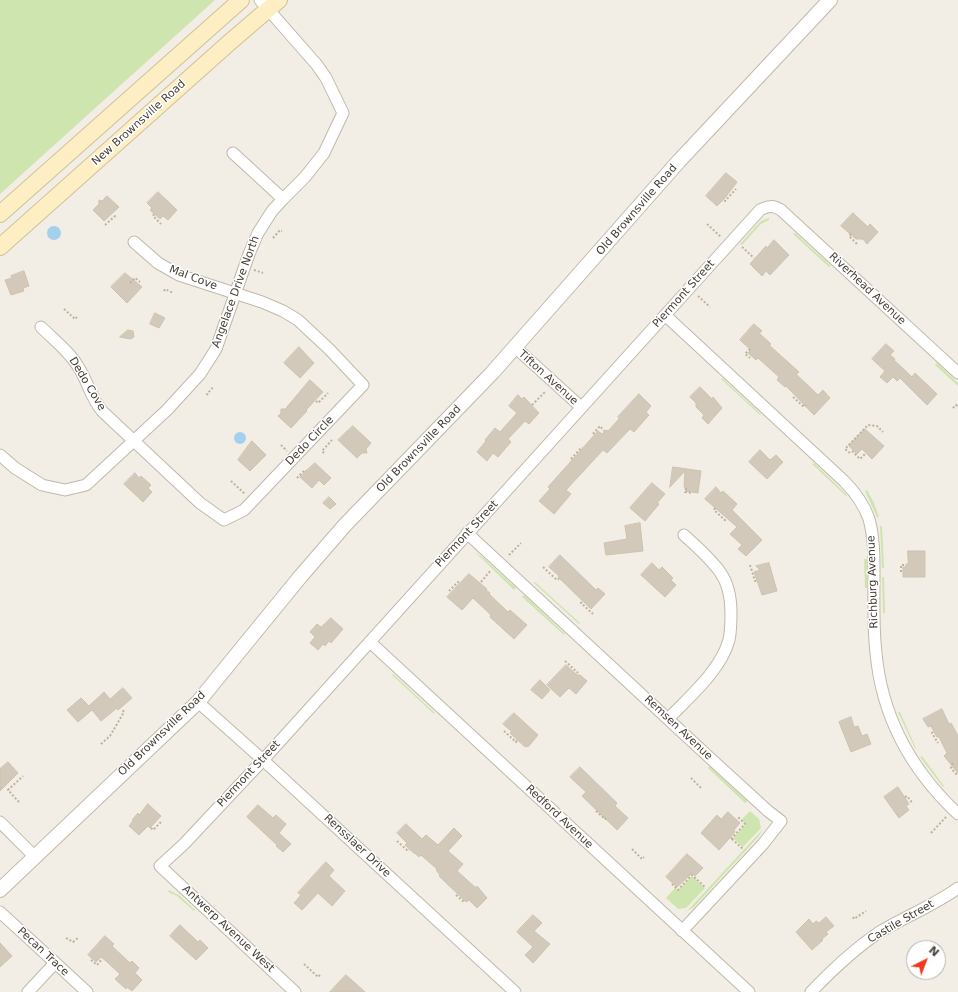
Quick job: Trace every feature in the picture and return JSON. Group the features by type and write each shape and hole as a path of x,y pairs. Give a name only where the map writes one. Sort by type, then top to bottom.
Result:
{"main road":[{"path":"0,214 241,0"},
{"name":"New Brownsville Road","path":"0,247 230,42 269,3"}],"street":[{"name":"Old Brownsville Road","path":"0,890 198,702 260,624 345,525 516,348 679,161 830,0"},
{"name":"Angelace Drive North","path":"0,455 15,468 42,485 65,490 86,485 167,410 200,374 216,349 256,237 272,211 310,171 324,153 343,113 326,78 269,3"},
{"path":"233,153 283,199"},
{"name":"Piermont Street","path":"160,866 184,844 263,760 760,210 768,206 774,206"},
{"name":"Riverhead Avenue","path":"774,206 797,224 958,373"},
{"name":"Mal Cove","path":"134,242 150,258 179,275 236,294"},
{"name":"Dedo Circle","path":"134,441 200,503 224,520 244,510 363,384 298,320 284,311 236,294"},
{"name":"Richburg Avenue","path":"665,315 844,481 862,504 869,520 873,540 876,653 887,709 896,730 917,767 936,792 958,814"},
{"name":"Dedo Cove","path":"41,327 74,361 79,368 95,402 102,412 134,441"},
{"name":"Tifton Avenue","path":"516,348 581,407"},
{"name":"Remsen Avenue","path":"467,533 768,811 781,821 763,844 682,931"},
{"path":"668,719 706,678 718,662 729,640 731,622 730,600 721,573 707,556 684,535"},
{"name":"Redford Avenue","path":"370,642 749,992"},
{"name":"Rensslaer Drive","path":"198,702 515,992"},
{"path":"0,822 34,857"},
{"name":"Antwerp Avenue West","path":"160,866 295,992"},
{"name":"Castile Street","path":"811,992 836,966 868,940 958,888"},
{"name":"Pecan Trace","path":"0,912 87,992"},
{"path":"28,992 55,963"}],"path":[{"path":"725,200 736,189"},
{"path":"105,225 115,216 114,214"},
{"path":"154,214 153,216 161,224"},
{"path":"707,224 721,237"},
{"path":"273,238 280,230 282,232"},
{"path":"851,234 849,236 858,245"},
{"path":"742,247 754,258"},
{"path":"254,270 263,272"},
{"path":"130,283 135,278 140,282"},
{"path":"164,290 173,293"},
{"path":"698,296 710,307"},
{"path":"64,309 75,319 77,317"},
{"path":"750,349 745,354 750,358"},
{"path":"208,395 207,394 214,386"},
{"path":"532,405 545,392"},
{"path":"316,401 318,403 328,393"},
{"path":"793,397 804,407 805,405"},
{"path":"953,408 956,405 958,408"},
{"path":"865,454 860,459 846,449 868,425 874,425 883,432"},
{"path":"593,434 600,426 604,430"},
{"path":"324,453 322,451 332,440"},
{"path":"281,445 289,452"},
{"path":"571,459 582,447"},
{"path":"297,478 305,470 306,471"},
{"path":"231,481 246,496"},
{"path":"686,488 685,492 692,493"},
{"path":"715,508 714,510 727,522"},
{"path":"509,555 521,543"},
{"path":"750,565 755,582 757,581"},
{"path":"901,572 901,565 905,565"},
{"path":"543,567 557,580 559,578"},
{"path":"481,582 492,570"},
{"path":"449,591 458,582 459,583"},
{"path":"582,602 581,603 593,614"},
{"path":"565,661 578,673"},
{"path":"101,744 110,736 124,712 122,709"},
{"path":"504,731 516,742 517,740"},
{"path":"934,732 932,733 938,743"},
{"path":"953,764 951,768 958,776"},
{"path":"19,802 8,790 23,776"},
{"path":"691,778 701,788"},
{"path":"905,797 907,796 913,804"},
{"path":"596,811 605,819 606,818"},
{"path":"931,833 946,817"},
{"path":"738,818 745,824 731,838 743,849"},
{"path":"151,828 153,830 161,822"},
{"path":"397,840 408,851 409,850"},
{"path":"632,849 642,859 644,857"},
{"path":"672,884 678,890 692,875 706,888"},
{"path":"456,895 464,901"},
{"path":"853,917 854,919 866,911"},
{"path":"66,938 73,942 78,938"},
{"path":"91,960 97,965 102,959"},
{"path":"304,964 318,977 320,975"}],"green space":[{"path":"0,0 215,0 0,194"},
{"path":"769,218 769,220 761,224 742,245 740,244 761,221"},
{"path":"795,233 831,266 829,267 793,234"},
{"path":"937,363 958,383 958,386 935,365"},
{"path":"722,378 761,414 760,415 721,379"},
{"path":"814,463 847,495 846,496 812,464"},
{"path":"867,490 879,517 877,517 865,491"},
{"path":"880,526 882,526 884,568 882,568"},
{"path":"475,552 481,556 516,588 514,590"},
{"path":"864,559 867,559 867,588 865,588"},
{"path":"882,577 884,577 885,613 883,613"},
{"path":"535,582 580,623 579,624 534,583"},
{"path":"524,595 565,634 564,635 522,597"},
{"path":"393,674 435,713 434,714 392,675"},
{"path":"898,712 900,712 916,748 915,748"},
{"path":"922,756 944,786 943,787 920,757"},
{"path":"709,766 747,801 745,803 708,768"},
{"path":"750,811 759,819 761,828 743,847 733,838 746,824 741,820"},
{"path":"763,829 759,836 693,908 687,911"},
{"path":"692,876 705,888 686,908 678,909 666,898 675,888 678,891"},
{"path":"169,890 180,896 195,910 194,911 177,896 168,892"}],"water":[{"path":"51,226 57,226 61,230 61,236 57,240 51,240 47,236 47,230"},
{"path":"238,432 242,432 246,438 242,444 238,444 234,440 234,436"}],"building":[{"path":"726,173 737,182 717,206 706,196"},
{"path":"158,192 177,210 168,220 163,216 160,219 150,210 152,208 147,203"},
{"path":"107,196 119,207 104,221 93,210 99,204 99,200 102,201"},
{"path":"853,213 868,227 870,224 878,232 867,244 863,239 856,239 841,226"},
{"path":"774,240 789,255 770,275 766,271 762,276 750,264 766,246 767,248"},
{"path":"24,271 29,286 23,288 24,291 11,295 5,280"},
{"path":"125,273 142,287 127,303 111,287"},
{"path":"155,313 165,318 159,328 150,324"},
{"path":"754,324 762,331 759,333 771,344 769,345 799,372 796,374 818,395 823,390 830,398 814,415 786,386 785,387 777,380 779,377 758,358 756,360 748,353 751,350 740,340"},
{"path":"128,330 133,331 134,337 131,339 120,337"},
{"path":"886,344 894,351 890,355 895,359 894,360 912,377 915,373 937,394 927,405 900,378 897,381 893,377 887,383 880,377 885,371 872,359"},
{"path":"299,347 314,363 300,378 284,363"},
{"path":"310,380 323,392 291,428 278,416 281,413 281,409 285,409"},
{"path":"700,387 712,399 713,397 722,408 708,424 702,418 704,415 696,407 696,403 690,397"},
{"path":"639,394 651,406 646,412 649,415 634,432 630,429 607,453 603,450 566,490 571,494 554,514 539,501 550,489 548,487 598,431 602,434 606,430 608,431 619,419 618,417"},
{"path":"518,395 522,399 524,397 539,413 529,424 525,421 508,439 511,442 498,457 493,453 487,461 477,452 495,428 500,432 517,413 509,406"},
{"path":"353,426 371,443 366,449 367,453 362,453 357,458 338,440"},
{"path":"865,429 884,446 872,459 862,449 857,454 849,446"},
{"path":"252,441 266,455 250,471 238,460"},
{"path":"760,450 770,460 776,455 783,462 767,479 749,462"},
{"path":"315,463 331,478 324,485 319,480 312,488 300,477"},
{"path":"673,467 701,471 698,493 686,491 686,488 684,487 685,471 670,487"},
{"path":"135,473 139,478 141,476 151,485 148,488 152,492 143,502 124,484"},
{"path":"652,483 665,494 645,521 630,508"},
{"path":"716,487 721,493 723,491 737,504 732,510 762,540 746,556 738,549 742,545 730,534 737,527 705,499"},
{"path":"329,497 336,504 330,509 323,503"},
{"path":"640,523 643,551 606,555 604,543 627,539 625,526"},
{"path":"908,551 925,551 925,577 903,577 903,567 906,567 906,564 908,564"},
{"path":"560,555 596,590 598,588 605,594 591,609 549,567"},
{"path":"652,563 659,570 662,567 673,578 671,580 676,585 665,597 641,575"},
{"path":"769,563 777,591 762,595 754,572 760,570 756,566"},
{"path":"469,574 487,589 486,590 490,593 489,594 508,612 510,610 527,625 514,639 490,617 491,615 473,598 462,610 447,597"},
{"path":"331,618 343,629 331,643 329,641 325,646 323,644 318,650 310,643 315,637 310,632 317,624 321,627"},
{"path":"566,665 577,675 580,675 587,681 576,694 569,688 560,697 547,685"},
{"path":"540,680 550,690 542,699 531,690"},
{"path":"123,688 132,698 118,710 117,708 101,721 92,710 78,722 67,710 81,698 89,706 104,692 110,699"},
{"path":"942,709 949,724 951,723 958,736 958,773 944,756 947,753 939,737 937,737 931,726 928,727 923,719"},
{"path":"514,713 538,735 528,747 525,747 503,724"},
{"path":"851,717 854,727 858,726 862,736 867,734 871,744 851,752 839,722"},
{"path":"8,762 18,773 0,791 0,769"},
{"path":"580,767 617,803 615,806 628,818 617,830 582,796 586,792 570,777"},
{"path":"898,787 909,804 906,806 909,810 899,818 884,797"},
{"path":"148,804 161,816 150,828 148,826 139,835 129,826 138,813 139,815"},
{"path":"258,805 273,818 276,815 286,824 279,833 291,844 283,852 247,817"},
{"path":"728,812 740,823 734,830 735,832 719,850 701,833 717,815 721,819"},
{"path":"406,824 422,839 426,835 438,845 454,828 462,836 448,851 463,864 457,871 476,888 477,886 487,898 477,908 469,900 466,902 439,876 440,875 436,870 437,869 421,855 419,857 405,845 407,843 397,833"},
{"path":"687,854 703,868 695,876 692,873 677,887 666,877"},
{"path":"326,862 334,870 329,876 345,891 332,906 318,893 302,910 294,903 301,895 298,893"},
{"path":"533,915 542,923 534,931 550,944 533,963 525,955 533,947 517,932"},
{"path":"826,917 834,926 826,932 828,934 812,950 796,932 809,919 813,924 816,921 819,923"},
{"path":"180,925 198,942 200,940 208,948 196,960 170,936"},
{"path":"105,936 114,944 112,946 130,963 132,961 139,968 135,973 142,980 132,991 127,987 126,989 115,979 120,974 106,961 101,957 96,962 88,955"},
{"path":"0,943 12,956 0,967"},
{"path":"346,975 365,992 330,992"}]}
